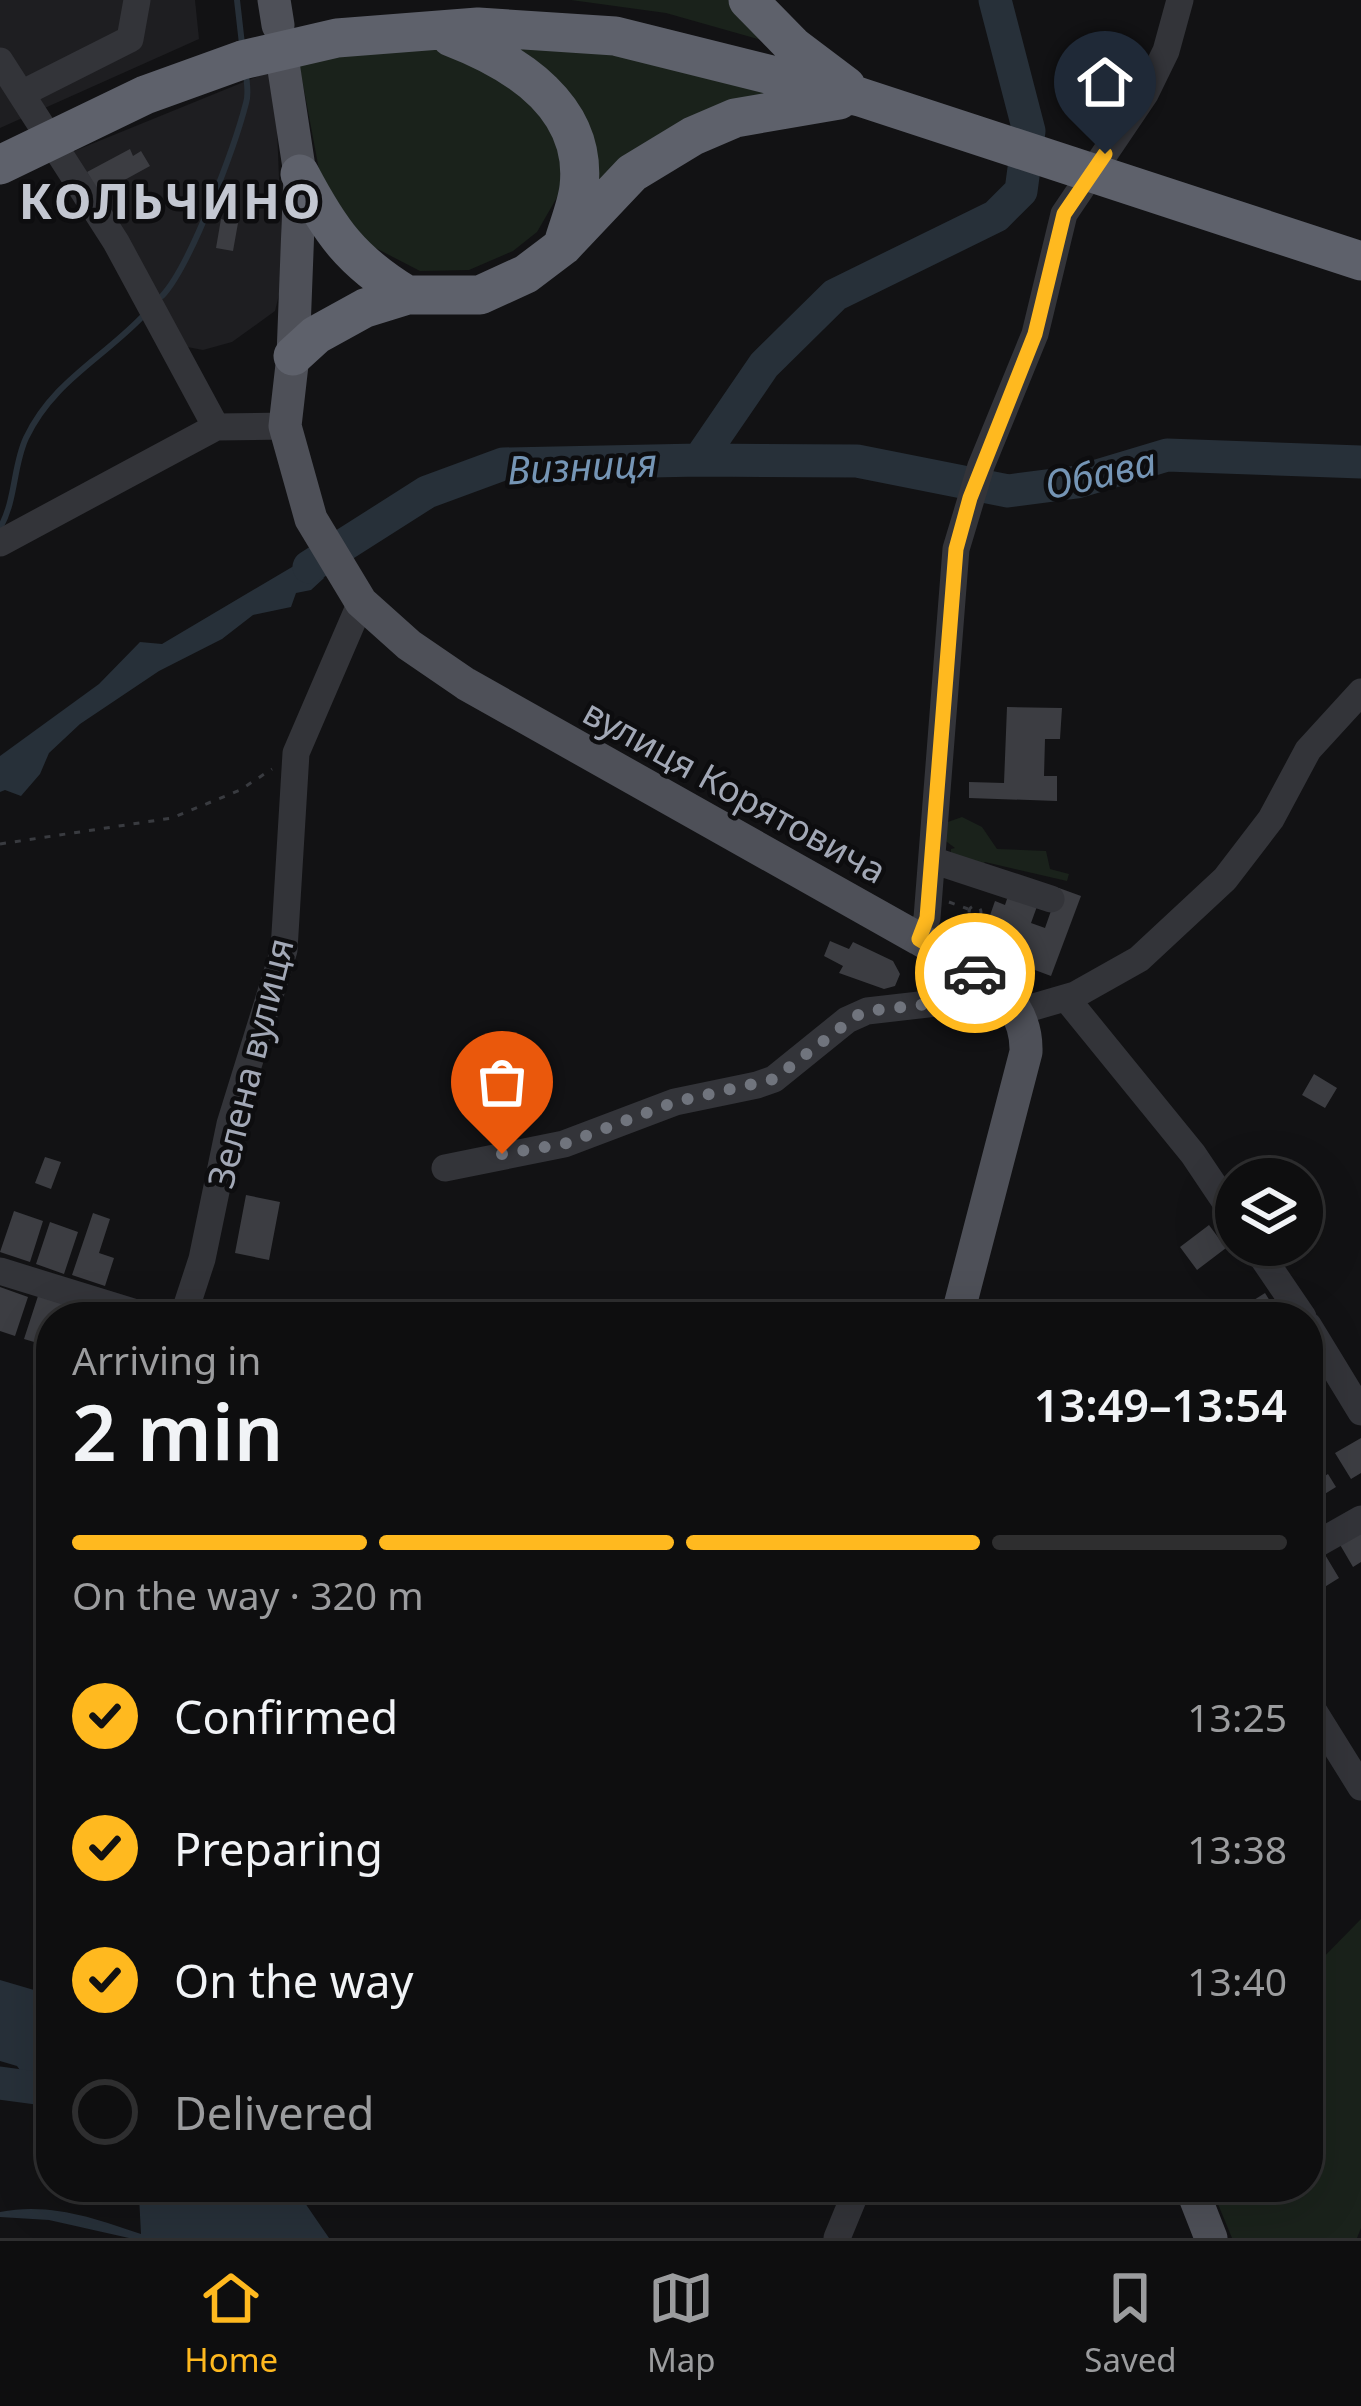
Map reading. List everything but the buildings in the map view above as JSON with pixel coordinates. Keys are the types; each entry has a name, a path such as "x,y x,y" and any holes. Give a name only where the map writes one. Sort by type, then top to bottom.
{"highway":[{"path":"478,27 530,0"},
{"path":"748,0 793,46 860,97"},
{"path":"1,165 145,95 242,60 337,38 478,27 615,36 860,97 1361,261"},
{"path":"429,28 497,54 557,106 573,134 579,162 579,190 563,247"},
{"path":"293,356 316,335 365,308 407,295 480,295 526,274 563,247 632,173 693,136 735,118 860,97"},
{"path":"300,174 328,228 375,275 407,295"}],"main road":[{"path":"284,63 300,174 293,356 285,426"},
{"name":"вулиця Корятовича","path":"285,426 311,519 340,571 361,602 409,645 466,684 919,939 990,983 1020,1012"},
{"path":"961,1302 1026,1052 1027,1033 1020,1012"},
{"path":"1197,2202 1211,2238"}],"street":[{"path":"22,94 130,39 137,0"},
{"path":"919,939 942,863 956,549 970,498 1035,334 1064,214 1145,94 1166,51 1180,0"},
{"path":"0,61 116,242 216,427"},
{"path":"0,543 216,427 285,426"},
{"name":"Зелена вулиця","path":"189,1302 230,1124 284,950 296,753 361,602"},
{"path":"1020,1012 1066,998 1139,958 1225,879 1271,819 1308,750 1361,692"},
{"path":"942,863 1051,899"},
{"path":"445,1168 564,1144 675,1102 757,1085 774,1079 847,1020 867,1011 972,999 990,983"},
{"path":"1066,998 1215,1187"},
{"path":"1268,1266 1293,1302"},
{"path":"0,1271 100,1302"},
{"path":"1323,1350 1361,1412"},
{"path":"1323,1541 1361,1519"},
{"path":"1323,1726 1361,1787"},
{"path":"837,2238 852,2202"}],"path":[{"path":"0,844 172,818 240,790 296,753"},
{"path":"942,863 947,902 969,910 977,906 981,914"},
{"path":"962,937 972,918 969,910"},
{"path":"972,918 990,917"}],"shaded area":[{"path":"0,0 195,0 199,39 0,128"},
{"path":"571,0 733,0 775,44 666,13"},
{"path":"512,34 785,91 591,192 509,44"},
{"path":"426,37 490,60 564,138 563,187 537,232 513,251 469,270 420,271 364,242 320,175 299,63"},
{"path":"266,73 275,78 283,278 275,311 232,342 203,350 182,346 67,154"},
{"path":"309,557 324,578 311,590 296,593 291,607 253,615 222,639 159,671 80,724 49,753 40,774 21,796 0,792 0,756 99,684 140,642 162,644"},
{"path":"962,817 982,827 997,849 1046,851 1050,869 1069,874 1067,881 985,862 980,867 950,863 955,848 943,839 945,823"},
{"path":"1361,1919 1361,2228 1357,2238 1232,2238 1217,2202 1323,2202 1323,1958"},
{"path":"0,1980 36,1991 36,2092 17,2066 0,2061"},
{"path":"139,2202 304,2202 329,2238 129,2238 49,2220 0,2217 0,2212 54,2210 141,2234"}],"waterway":[{"path":"237,0 242,44"},
{"name":"Визниця","path":"309,567 427,492 503,464 699,460 764,365 835,295 996,216 1021,191 1029,131 995,0"},
{"path":"162,296 198,234 222,175 247,100 246,75"},
{"path":"0,528 22,449 37,419 63,387 141,318"},
{"name":"Обава","path":"699,460 857,461 1008,491 1077,482 1167,455 1361,462"},
{"path":"0,2083 36,2088"}],"way so far":[{"path":"502,1154 564,1144 675,1102 774,1079 847,1020 867,1011 972,999 990,983 975,973"}],"district":[{"name":"КОЛЬЧИНО","path":"171,200"}],"route":[{"path":"975,973 919,939 927,918 956,549 981,466 1035,334 1064,214 1105,154"}]}
